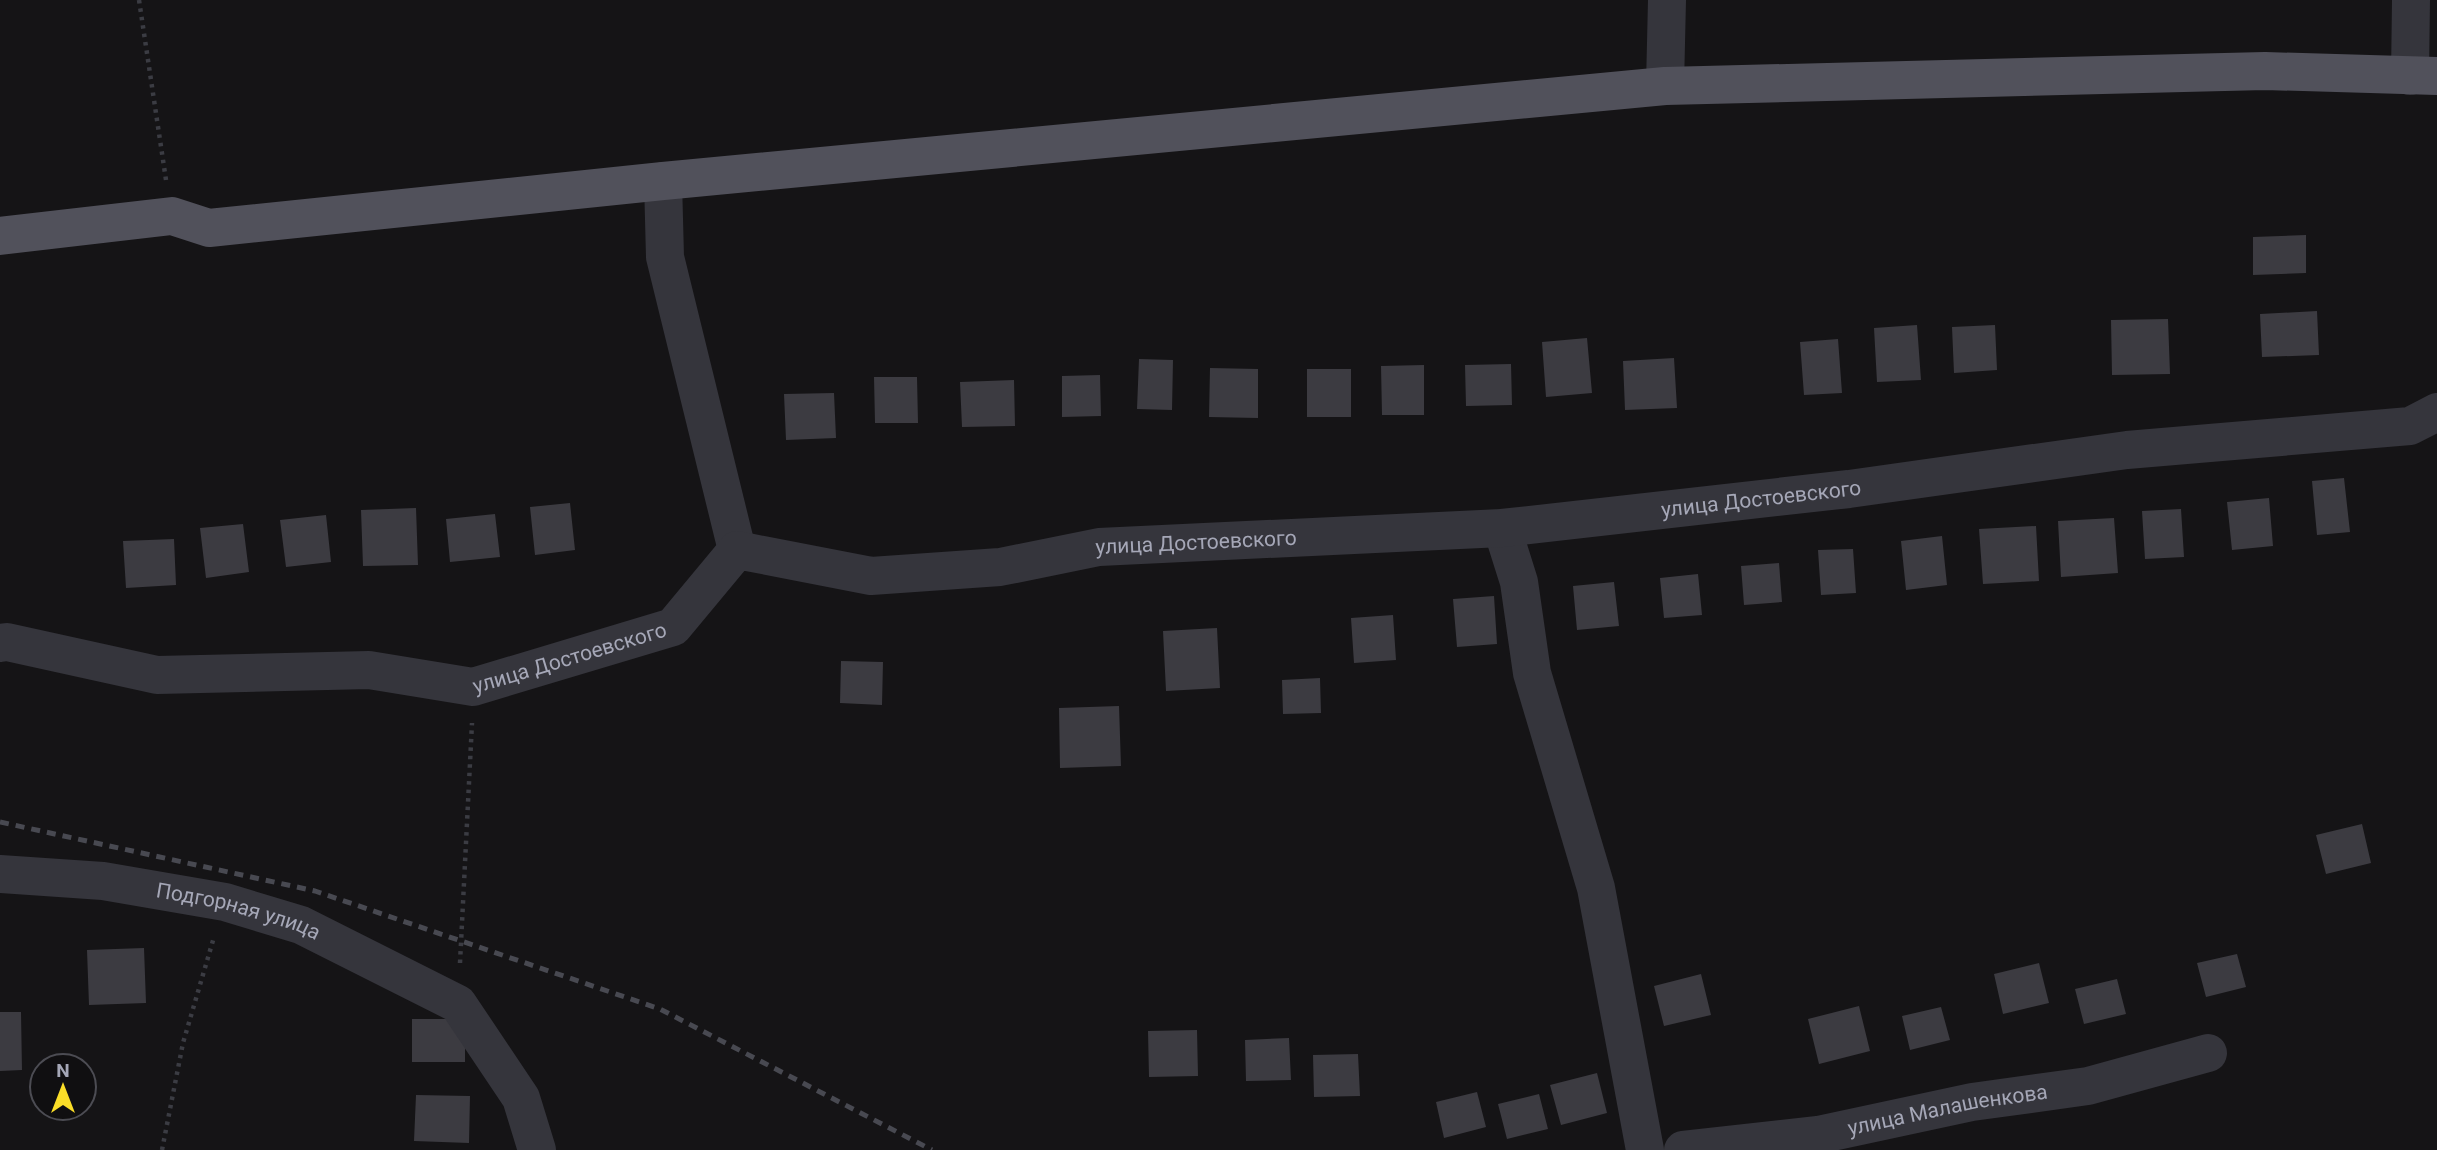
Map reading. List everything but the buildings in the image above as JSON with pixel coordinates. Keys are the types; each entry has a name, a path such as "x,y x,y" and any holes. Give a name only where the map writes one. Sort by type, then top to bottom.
{"main road":[{"path":"0,236 172,216 209,228 663,181 1665,86 2265,71 2423,76"}],"street":[{"path":"1665,86 1667,0"},
{"path":"2411,0 2423,76"},
{"path":"663,181 665,257 737,550"},
{"name":"улица Достоевского","path":"0,643 7,642 157,675 369,670 473,688 673,627 737,550 871,576 1000,567 1099,547 1503,528 1849,489 2127,450 2410,426 2437,412"},
{"path":"1503,528 1519,582 1532,673 1596,888 1645,1150"},
{"name":"Подгорная улица","path":"0,874 103,881 225,902 301,925 458,1004"},
{"path":"458,1004 521,1098 537,1150"},
{"name":"улица Малашенкова","path":"1683,1150 1818,1135 1972,1102 2088,1086 2208,1053"}],"path":[{"path":"139,0 172,216"},
{"path":"458,1004 473,688"},
{"path":"162,1150 183,1043 225,902"}],"railway":[{"path":"0,822 315,891 660,1009 932,1150"}]}
